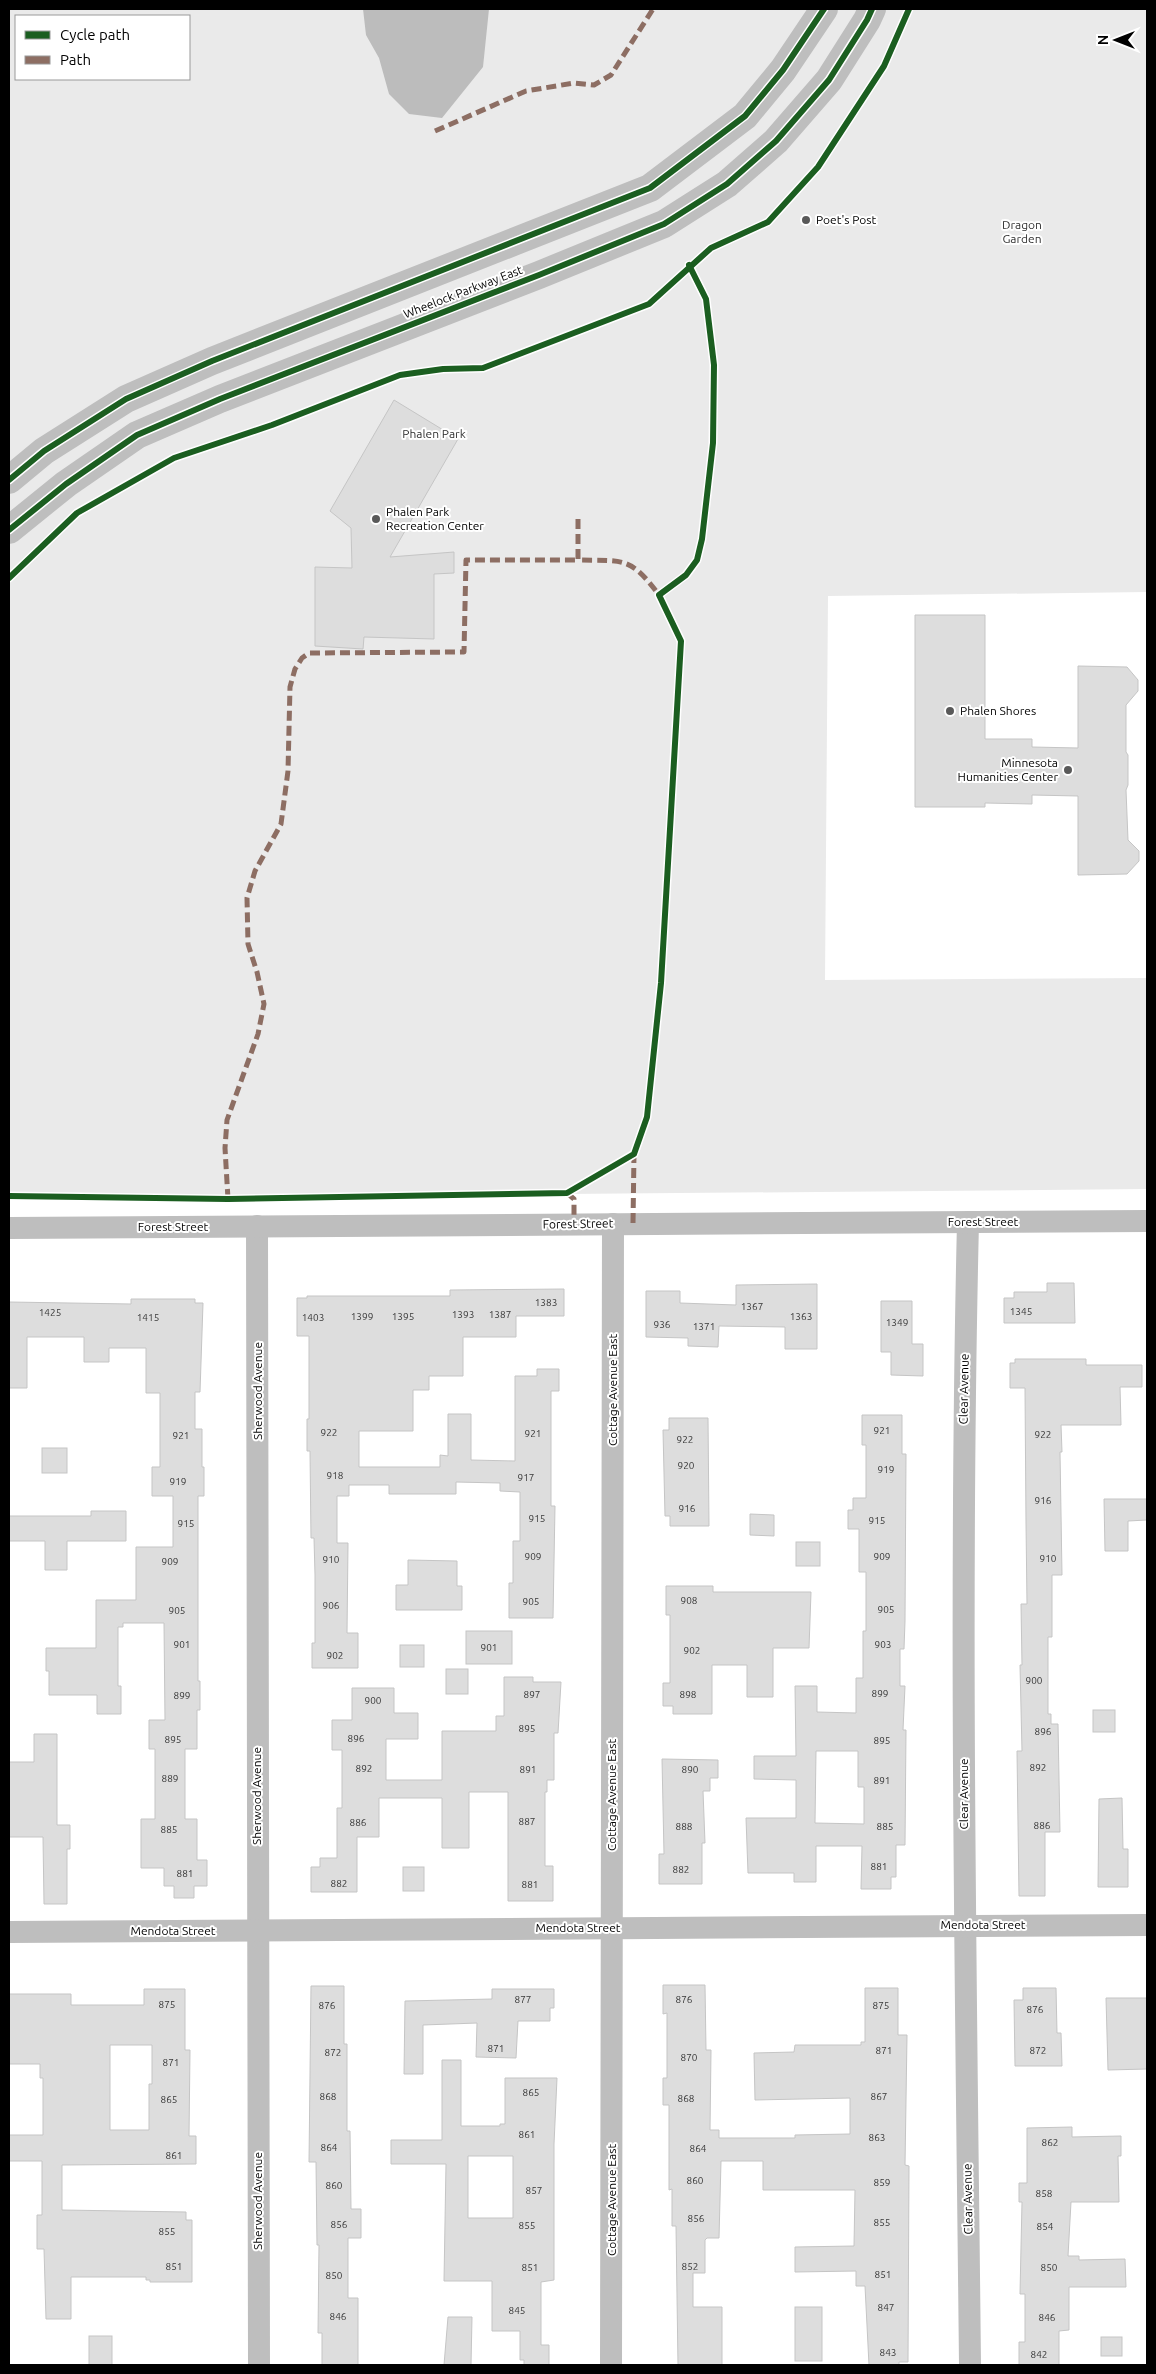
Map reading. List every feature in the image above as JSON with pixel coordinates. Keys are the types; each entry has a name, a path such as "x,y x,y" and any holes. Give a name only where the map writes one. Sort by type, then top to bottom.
{"street":[{"path":"9,480 44,452 126,399 212,362 650,188 744,116 783,70 824,9"},
{"name":"Wheelock Parkway East","path":"9,530 66,484 137,435 220,399 539,275 664,224 727,184 776,141 829,80 872,9"},
{"name":"Forest Street","path":"9,1228 1147,1221"},
{"name":"Clear Avenue","path":"968,1222 964,1390 965,1925 970,2365"},
{"name":"Cottage Avenue East","path":"611,2365 613,1224"},
{"name":"Sherwood Avenue","path":"257,1226 259,2365"},
{"name":"Mendota Street","path":"9,1932 1147,1925"}],"green space":[{"name":"Phalen Park","path":"9,9 1147,9 1147,592 828,596 825,980 1147,978 1147,1189 9,1199"}],"shaded area":[{"path":"363,9 489,9 483,67 442,118 409,114 389,94 379,58 366,35"}],"building":[{"name":"Phalen Park Recreation Center","path":"394,400 458,439 390,557 454,552 454,573 434,574 434,639 364,637 363,649 315,646 315,567 352,568 351,528 330,511"},
{"path":"915,615 985,615 985,739 1032,739 1032,747 1078,748 1078,666 1127,667 1138,680 1138,691 1126,705 1128,785 1126,790 1128,840 1139,851 1139,861 1127,874 1078,875 1078,796 1032,795 1032,804 985,803 985,807 915,807"},
{"path":"1047,1283 1074,1283 1075,1323 1004,1323 1004,1298 1014,1298 1014,1292 1047,1292"},
{"path":"817,1284 817,1349 785,1349 785,1327 719,1326 718,1347 688,1346 688,1338 646,1337 646,1291 680,1291 680,1303 736,1305 736,1285"},
{"path":"564,1289 564,1316 516,1316 516,1337 463,1337 463,1376 429,1376 429,1390 413,1390 413,1431 359,1431 359,1467 440,1467 440,1455 448,1456 448,1414 471,1414 471,1460 515,1461 515,1376 537,1376 537,1369 559,1369 559,1391 551,1391 551,1506 555,1506 553,1618 509,1618 509,1583 513,1583 513,1541 520,1541 520,1492 500,1491 500,1483 456,1482 456,1494 389,1494 389,1485 349,1485 349,1496 337,1496 337,1543 348,1543 347,1633 358,1633 358,1668 312,1668 312,1643 315,1643 315,1575 314,1538 311,1538 310,1451 307,1451 309,1336 297,1336 297,1298 307,1298 307,1296 450,1296 450,1290"},
{"path":"131,1299 195,1299 195,1303 203,1303 200,1392 195,1392 195,1429 202,1429 202,1467 204,1467 204,1496 198,1496 198,1681 200,1681 200,1710 197,1710 197,1749 185,1749 185,1819 197,1819 197,1860 207,1860 207,1886 194,1886 194,1898 174,1898 174,1886 164,1886 164,1868 141,1868 141,1819 155,1819 155,1749 149,1749 149,1720 165,1720 164,1623 123,1623 123,1627 118,1627 118,1686 121,1686 121,1714 97,1714 97,1695 49,1695 49,1671 46,1671 46,1648 96,1648 96,1600 136,1600 136,1547 173,1547 173,1496 152,1496 152,1467 160,1467 160,1393 146,1393 146,1348 109,1348 109,1362 84,1362 84,1337 27,1337 27,1388 9,1388 9,1302 131,1304"},
{"path":"881,1301 912,1301 912,1344 923,1344 923,1376 891,1375 891,1352 881,1352"},
{"path":"1015,1359 1086,1359 1086,1365 1142,1365 1142,1387 1120,1387 1121,1425 1061,1425 1062,1575 1052,1575 1052,1637 1048,1637 1048,1714 1051,1714 1051,1724 1058,1724 1060,1832 1045,1832 1045,1896 1019,1896 1017,1751 1022,1751 1021,1604 1027,1604 1025,1388 1010,1388 1010,1363 1015,1363"},
{"path":"862,1415 902,1415 902,1454 906,1454 905,1621 904,1649 900,1649 900,1686 905,1686 903,1730 906,1730 905,1845 896,1845 896,1877 891,1877 891,1889 861,1889 862,1846 816,1846 816,1882 794,1882 794,1873 748,1873 746,1818 796,1818 796,1780 754,1779 754,1756 796,1756 795,1686 817,1686 817,1712 856,1713 856,1678 863,1678 863,1631 866,1631 866,1572 859,1572 859,1529 848,1529 848,1510 853,1510 853,1498 866,1498 866,1445 862,1445","holes":["816,1751 858,1751 858,1787 864,1787 864,1824 815,1823"]},
{"path":"669,1418 708,1418 709,1526 670,1526 670,1516 665,1516 663,1430 669,1430"},
{"path":"42,1448 67,1448 67,1473 42,1473"},
{"path":"1104,1499 1147,1499 1147,1520 1128,1521 1128,1551 1105,1551"},
{"path":"91,1511 126,1511 126,1541 67,1541 67,1570 45,1570 45,1541 9,1541 9,1516 91,1516"},
{"path":"750,1514 774,1515 774,1536 750,1535"},
{"path":"796,1542 820,1542 820,1566 796,1566"},
{"path":"408,1560 457,1561 457,1586 462,1586 462,1610 396,1610 396,1585 408,1585"},
{"path":"666,1586 713,1586 713,1592 811,1592 809,1648 773,1648 773,1697 747,1697 747,1665 712,1665 712,1714 673,1714 673,1706 663,1706 663,1683 670,1683 670,1615 666,1615"},
{"path":"466,1631 512,1631 512,1664 466,1664"},
{"path":"400,1645 424,1645 424,1667 400,1667"},
{"path":"446,1669 468,1669 468,1694 446,1694"},
{"path":"504,1677 533,1677 533,1682 561,1682 558,1733 554,1733 554,1780 547,1780 547,1792 545,1792 545,1866 553,1866 553,1901 508,1901 508,1792 469,1792 469,1848 442,1848 442,1798 379,1798 379,1837 357,1837 357,1892 311,1892 311,1867 320,1867 320,1858 337,1858 337,1808 342,1808 342,1750 332,1750 332,1720 352,1720 352,1688 394,1688 394,1713 418,1713 418,1739 386,1739 386,1780 442,1780 442,1731 496,1731 496,1716 504,1716"},
{"path":"1093,1710 1115,1710 1115,1732 1093,1732"},
{"path":"34,1734 57,1734 57,1825 70,1825 70,1849 67,1849 67,1904 44,1904 43,1837 9,1837 9,1762 34,1762"},
{"path":"662,1759 718,1760 718,1778 710,1778 710,1791 703,1791 705,1843 702,1843 702,1884 659,1884 659,1854 664,1854"},
{"path":"1122,1798 1123,1849 1128,1849 1128,1887 1098,1887 1099,1799"},
{"path":"403,1867 424,1867 424,1891 403,1891"},
{"path":"663,1985 705,1985 706,2050 711,2050 710,2130 719,2130 719,2138 795,2138 795,2135 850,2134 850,2098 755,2100 754,2053 794,2052 795,2045 861,2045 861,2042 865,2042 865,1988 898,1988 898,2035 907,2035 905,2165 909,2166 908,2362 899,2362 899,2365 869,2365 865,2286 856,2286 856,2271 795,2272 795,2247 854,2246 855,2190 763,2190 763,2161 721,2161 719,2238 707,2238 705,2240 705,2273 693,2273 693,2307 722,2307 722,2365 678,2365 676,2226 672,2226 672,2189 669,2190 669,2105 663,2105 663,2078 667,2078 667,2013 663,2014"},
{"path":"311,1986 344,1986 344,2044 347,2044 347,2131 350,2131 351,2209 361,2209 361,2238 348,2238 348,2298 358,2298 358,2365 322,2365 322,2333 318,2333 319,2245 317,2245 316,2162 309,2162"},
{"path":"1023,1988 1056,1988 1057,2033 1061,2033 1062,2066 1015,2066 1014,2000 1023,2000"},
{"path":"144,1989 185,1989 185,2050 190,2050 189,2136 196,2136 196,2164 62,2165 62,2210 186,2212 186,2220 192,2220 192,2282 150,2282 150,2280 146,2280 146,2277 71,2277 71,2319 46,2319 44,2249 37,2249 37,2215 42,2215 42,2161 9,2161 9,2135 43,2135 43,2078 40,2078 40,2064 9,2064 9,1994 71,1994 71,2005 144,2005","holes":["110,2045 152,2045 152,2084 149,2084 149,2130 110,2130"]},
{"path":"492,1989 554,1989 554,2008 550,2008 550,2021 518,2021 516,2058 476,2057 477,2023 423,2025 423,2074 404,2074 405,2001 492,1999"},
{"path":"1106,1998 1147,1998 1147,2069 1108,2070"},
{"path":"442,2060 461,2060 461,2126 500,2126 500,2124 505,2124 505,2078 557,2078 554,2144 554,2280 541,2282 541,2345 549,2345 549,2365 524,2365 524,2360 520,2360 520,2331 492,2331 492,2281 444,2281 446,2164 391,2164 391,2140 442,2140","holes":["468,2156 513,2156 513,2218 468,2218"]},
{"path":"1072,2127 1072,2137 1121,2136 1121,2156 1118,2156 1119,2202 1071,2202 1068,2256 1079,2256 1079,2260 1125,2259 1126,2287 1069,2287 1069,2330 1059,2331 1059,2365 1019,2365 1019,2342 1025,2342 1025,2294 1020,2294 1022,2202 1019,2202 1019,2183 1027,2183 1027,2128"},
{"path":"795,2307 822,2307 822,2361 795,2361"},
{"path":"448,2317 472,2317 471,2365 444,2365"},
{"path":"89,2336 112,2336 112,2365 89,2365"},
{"path":"1101,2337 1122,2337 1122,2356 1101,2356"}],"marked path":[{"path":"435,131 526,91 574,83 594,85 611,75 653,9"},
{"path":"578,519 578,560 606,560 625,563 641,573 659,595"},
{"path":"228,1199 225,1148 227,1120 258,1034 264,1004 248,944 247,898 255,871 281,824 288,771 290,687 295,669 302,658 309,653 464,652 466,560 578,560"},
{"path":"633,1223 634,1154"},
{"path":"567,1193 574,1199 574,1225"}],"cycle path":[{"path":"9,480 44,451 126,399 212,361 650,188 745,116 783,70 824,9"},
{"path":"9,530 66,484 137,435 220,399 539,275 664,224 727,184 776,141 829,80 872,9"},
{"path":"9,578 77,513 174,458 272,425 400,375 443,369 483,368 649,304 711,248 768,222 818,167 884,66 909,9"},
{"path":"9,1196 228,1199 567,1193 634,1154 647,1117 661,983 681,641 659,595 686,575 697,560 702,539 713,443 714,365 706,299 689,265"}],"place":[{"name":"Poet's Post","path":"806,220"},
{"name":"Phalen Park Recreation Center","path":"376,519"},
{"name":"Phalen Shores","path":"950,711"},
{"name":"Minnesota Humanities Center","path":"1068,770"}],"park label":[{"name":"Dragon Garden","path":"1022,232"}]}
